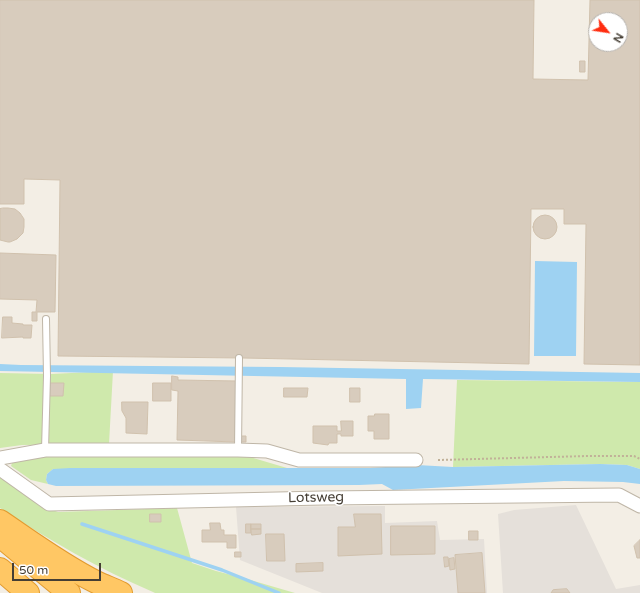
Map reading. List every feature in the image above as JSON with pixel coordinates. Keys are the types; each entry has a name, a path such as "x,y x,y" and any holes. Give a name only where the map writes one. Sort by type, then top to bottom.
{"highway":[{"path":"0,521 67,565 95,581 121,593"},
{"path":"0,536 69,593"},
{"path":"0,569 28,593"}],"street":[{"path":"0,458 45,450 238,450 267,451 299,460 416,460"},
{"name":"Lotsweg","path":"0,469 49,504 315,498 619,495 640,506"}],"lane":[{"path":"45,450 46,318"},
{"path":"238,450 239,359"}],"path":[{"path":"438,460 588,456 634,456 640,460"}],"shaded area":[{"path":"576,505 616,589 640,585 640,593 503,593 498,514 514,510"},
{"path":"385,506 385,523 437,521 440,540 484,539 487,593 322,593 240,560 236,507"}],"green space":[{"path":"113,371 109,444 22,445 0,448 0,373 51,374"},
{"path":"457,380 640,382 640,469 627,465 600,464 453,467"},
{"path":"137,455 250,457 287,468 53,469 47,474 46,480 48,484 31,480 11,466 13,460 31,456"},
{"path":"0,477 42,506 58,512 177,508 192,563 295,593 155,593 113,574 0,508"}],"water":[{"path":"535,261 577,262 576,356 534,356"},
{"path":"0,364 640,373 640,382 423,379 421,408 406,409 406,379 0,371"},
{"path":"600,464 627,465 640,469 640,484 623,482 564,481 393,490 382,484 56,486 48,484 46,480 47,474 53,469 70,468 370,468 417,465 453,467"}],"building":[{"path":"0,0 534,0 533,79 588,80 589,52 628,52 628,12 590,12 590,0 640,0 640,365 584,364 586,224 564,224 564,209 531,209 529,364 58,356 60,180 24,179 24,204 0,204"},
{"path":"580,61 585,61 585,72 580,72"},
{"path":"0,209 15,209 24,219 23,233 17,239 10,242 0,240"},
{"path":"545,215 553,219 557,227 553,235 545,239 537,235 533,227 537,219"},
{"path":"0,253 56,255 55,312 37,312 37,321 32,321 32,312 36,312 37,300 0,299"},
{"path":"3,317 12,317 12,323 32,325 31,338 2,338"},
{"path":"172,376 178,377 178,380 238,381 236,442 177,440 178,391 172,390"},
{"path":"50,383 64,383 63,396 50,396"},
{"path":"153,383 171,383 171,401 153,401"},
{"path":"284,388 308,388 307,397 284,397"},
{"path":"350,388 360,388 360,402 350,402"},
{"path":"122,402 148,402 147,434 126,433 126,418 122,411"},
{"path":"375,414 389,414 389,439 374,439 374,431 368,431 368,416 374,416"},
{"path":"341,421 353,421 353,436 341,436 341,434 337,434 337,443 329,443 328,445 313,443 313,426 337,426 337,431 341,431"},
{"path":"242,436 246,436 246,442 241,442"},
{"path":"150,514 161,514 161,522 150,522"},
{"path":"354,514 381,514 382,554 338,556 338,527 355,527"},
{"path":"210,523 220,523 221,530 224,530 224,535 236,535 236,548 227,548 227,542 202,542 202,530 210,530"},
{"path":"246,524 251,524 251,533 246,533"},
{"path":"251,524 261,524 261,529 251,529"},
{"path":"391,526 435,526 435,554 391,555"},
{"path":"251,529 261,529 261,534 252,535"},
{"path":"469,531 478,531 478,540 469,540"},
{"path":"266,534 284,534 285,561 267,561"},
{"path":"640,540 640,558 637,558 634,546"},
{"path":"235,552 241,552 241,557 235,557"},
{"path":"482,553 485,593 458,593 455,555"},
{"path":"444,557 448,557 449,566 445,567"},
{"path":"454,558 455,569 450,570 449,559"},
{"path":"323,563 323,571 296,572 296,564"},
{"path":"567,589 570,593 551,593 553,590"}],"waterway":[{"path":"82,524 222,570 279,593"}]}
